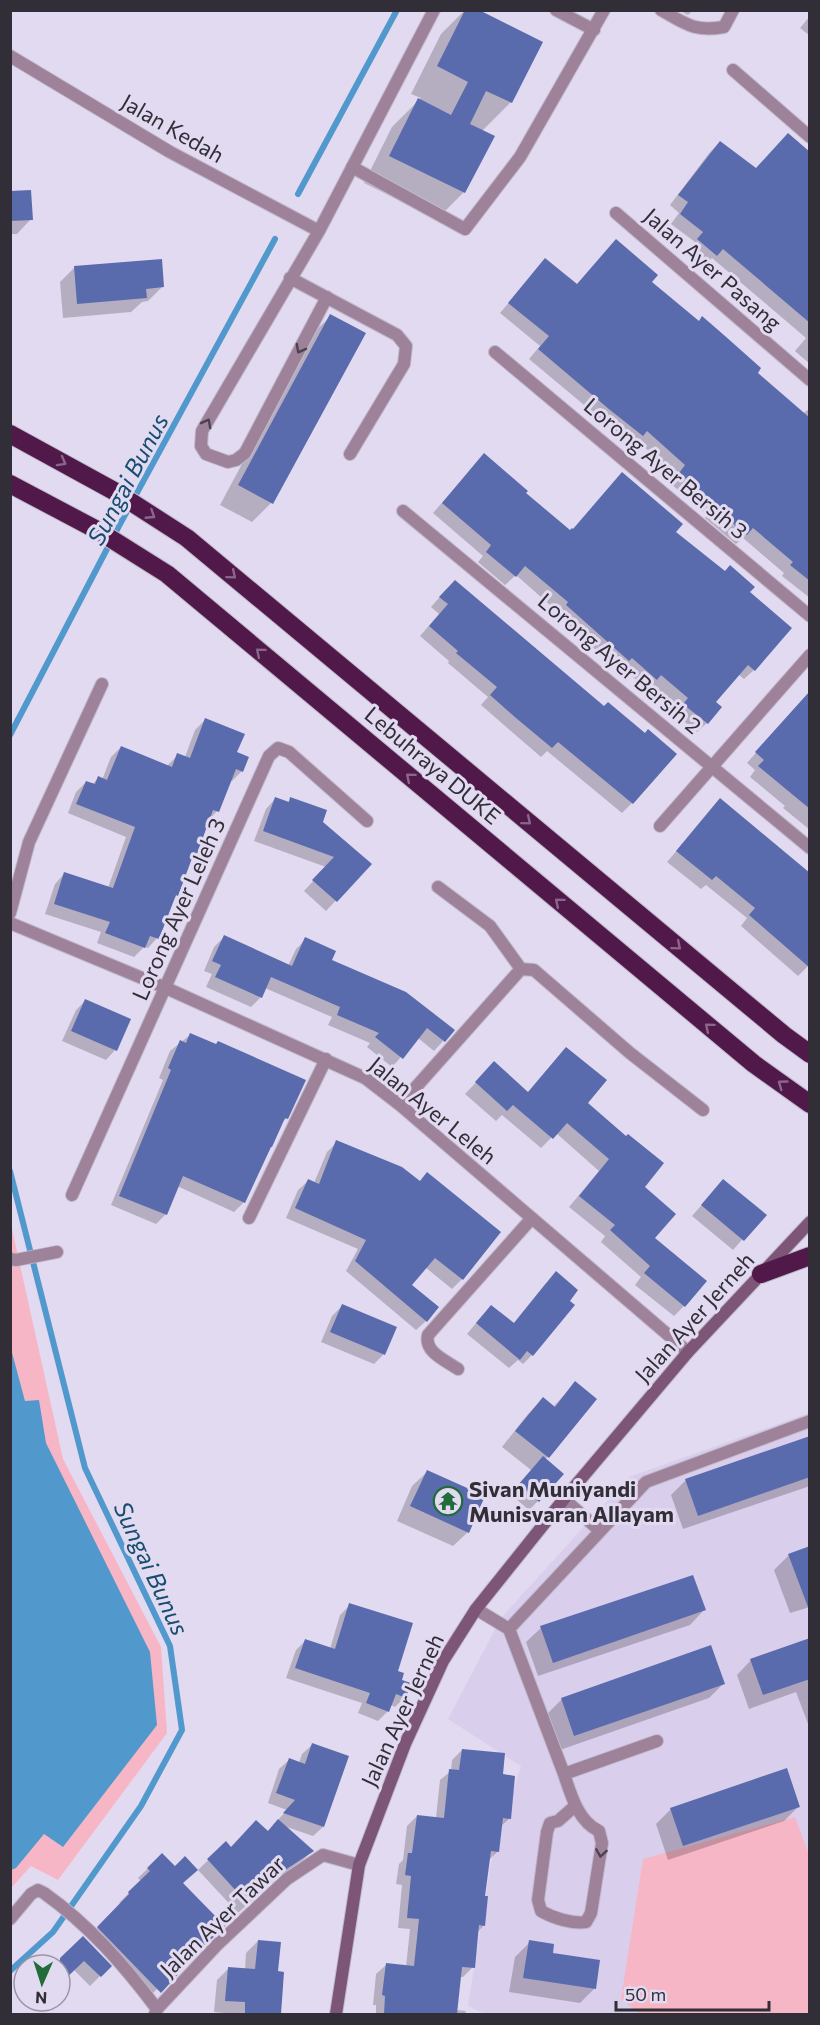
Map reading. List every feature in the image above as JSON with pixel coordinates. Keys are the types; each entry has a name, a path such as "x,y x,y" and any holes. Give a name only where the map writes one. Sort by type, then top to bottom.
{"highway":[{"name":"Lebuhraya DUKE","path":"10,434 114,491 187,538 784,1035 810,1054"},
{"name":"Lebuhraya DUKE","path":"10,484 97,530 167,574 754,1065 810,1104"},
{"path":"10,491 40,501"},
{"path":"761,1274 810,1256"}],"main road":[{"name":"Jalan Ayer Jerneh","path":"336,2014 359,1865 405,1744 443,1661 476,1609 564,1499 688,1352 810,1222"}],"street":[{"path":"327,297 245,453 236,460 228,462 206,454 201,446 202,431 319,231 434,10"},
{"path":"556,10 594,30"},
{"path":"352,167 465,229 520,156 604,10"},
{"path":"661,10 693,28 707,30 724,27 733,10"},
{"name":"Jalan Kedah","path":"10,56 170,152 319,231"},
{"path":"733,70 810,137"},
{"name":"Jalan Ayer Pasang","path":"616,213 810,380"},
{"path":"290,278 397,335 406,346 404,364 350,454"},
{"name":"Lorong Ayer Bersih 3","path":"495,352 810,616"},
{"name":"Lorong Ayer Bersih 2","path":"403,511 810,848"},
{"path":"660,826 810,655"},
{"path":"10,913 29,842 102,684"},
{"name":"Lorong Ayer Leleh 3","path":"72,1195 269,756 278,748 289,752 367,820"},
{"path":"438,887 490,926 520,969"},
{"name":"Jalan Ayer Leleh","path":"10,923 166,988 365,1078 400,1105 688,1352"},
{"path":"400,1105 520,969"},
{"path":"520,969 534,970 630,1053 703,1110"},
{"path":"249,1218 326,1059"},
{"path":"458,1369 428,1348 426,1342 428,1335 532,1218"},
{"path":"13,1259 57,1252"},
{"path":"509,1629 646,1482 810,1421"},
{"path":"564,1499 599,1530"},
{"path":"476,1609 509,1629 575,1806 590,1827 599,1831 602,1843 591,1913 586,1922 579,1923 550,1916 542,1911 538,1900 550,1823 558,1821 575,1806"},
{"path":"564,1774 657,1741"},
{"name":"Jalan Ayer Tawar","path":"156,2012 217,1945 286,1879 323,1855 359,1865"},
{"path":"10,1919 31,1894 38,1890 51,1898 92,1932 129,1972 156,2012"}],"shaded area":[{"path":"10,1220 63,1459 161,1647 167,1733 58,1880 31,1866 11,1888"},
{"path":"809,1413 809,2014 485,2014 468,2006 491,1863 521,1766 448,1719 501,1618 629,1477"},
{"path":"795,1817 809,1855 809,2014 640,2014 621,1999 643,1859"}],"water":[{"path":"11,1349 25,1401 39,1400 46,1443 150,1652 157,1725 63,1847 44,1834 16,1868 11,1870"}],"building":[{"path":"465,10 479,10 543,42 512,103 486,91 470,124 495,136 465,193 389,156 418,98 451,115 468,82 437,66"},
{"path":"788,133 810,152 810,323 723,249 717,256 697,239 703,232 680,214 688,202 678,195 720,141 756,168"},
{"path":"31,190 33,220 10,221 10,191"},
{"path":"616,239 658,275 652,282 699,321 702,316 761,368 758,373 810,418 810,581 790,565 793,562 753,528 747,535 713,507 716,504 679,473 685,465 647,431 643,436 538,349 549,336 508,303 545,258 577,284"},
{"path":"162,259 164,287 146,289 147,298 77,304 74,266"},
{"path":"330,314 366,333 273,504 238,485"},
{"path":"484,453 570,530 622,472 683,524 676,532 725,571 730,565 755,587 750,592 792,628 755,671 748,665 716,702 722,707 708,724 683,704 688,698 661,675 657,680 632,658 629,661 566,605 568,602 525,566 516,577 486,552 491,545 442,503"},
{"path":"455,580 604,706 608,702 645,733 648,729 677,754 633,804 558,742 552,748 516,718 490,695 497,687 456,653 458,651 429,626 448,604 439,597"},
{"path":"810,691 810,809 758,766 764,760 755,752"},
{"path":"205,718 245,734 237,752 249,757 243,772 236,769 219,812 213,810 197,854 194,853 159,939 150,936 145,948 105,933 110,922 54,904 64,872 113,888 135,827 76,804 86,781 95,784 98,776 107,780 121,746 172,767 177,753 190,758"},
{"path":"275,797 289,802 290,797 327,810 323,822 372,864 337,902 312,880 334,857 263,831"},
{"path":"720,798 810,873 810,968 749,915 755,908 716,876 712,880 676,851"},
{"path":"224,935 292,966 305,937 336,951 332,960 406,992 455,1030 445,1042 427,1028 403,1059 375,1037 379,1033 337,1015 340,1007 271,977 262,998 215,977 221,965 212,961"},
{"path":"85,999 131,1019 117,1051 71,1031"},
{"path":"190,1033 216,1044 218,1041 306,1080 288,1119 285,1118 245,1203 183,1176 167,1215 119,1196 171,1070 168,1068 180,1040 186,1043"},
{"path":"566,1047 607,1080 588,1103 626,1136 628,1134 664,1163 645,1187 676,1214 655,1238 707,1281 685,1307 644,1273 650,1266 610,1230 615,1225 579,1196 609,1159 567,1123 553,1139 513,1105 507,1111 475,1082 494,1061 528,1092"},
{"path":"336,1140 402,1167 420,1181 427,1172 501,1232 463,1280 435,1258 412,1285 439,1307 427,1322 355,1261 366,1240 295,1208 308,1179 319,1184"},
{"path":"723,1179 767,1215 744,1241 701,1205"},
{"path":"556,1271 578,1290 570,1301 575,1305 533,1356 527,1351 520,1360 476,1323 491,1305 514,1323"},
{"path":"342,1304 397,1327 385,1355 330,1332"},
{"path":"575,1381 597,1399 549,1458 515,1431 543,1397 555,1407"},
{"path":"810,1436 810,1477 698,1516 685,1479"},
{"path":"543,1456 564,1474 539,1502 519,1484"},
{"name":"Sivan Muniyandi Munisvaran Allayam","path":"427,1470 485,1496 469,1533 410,1506"},
{"path":"810,1546 810,1607 808,1607 788,1554"},
{"path":"693,1575 706,1610 553,1663 540,1626"},
{"path":"349,1603 413,1623 398,1671 404,1673 402,1680 411,1683 406,1698 396,1694 389,1712 366,1703 370,1693 295,1668 305,1639 335,1649"},
{"path":"810,1638 810,1679 763,1695 750,1659"},
{"path":"711,1645 725,1684 574,1736 561,1698"},
{"path":"312,1743 349,1756 324,1827 283,1813 295,1800 276,1793 289,1758 305,1764"},
{"path":"462,1749 505,1753 503,1774 515,1776 511,1819 503,1818 499,1852 491,1851 485,1896 488,1896 485,1926 479,1925 475,1968 462,1967 457,2014 384,2014 385,1996 382,1995 386,1963 414,1966 419,1919 407,1918 411,1876 405,1875 408,1853 412,1853 417,1815 444,1818 449,1769 459,1770"},
{"path":"787,1768 800,1807 683,1846 670,1808"},
{"path":"278,1819 314,1851 282,1872 248,1904 207,1859 226,1841 231,1847 256,1820 268,1831"},
{"path":"162,1853 175,1866 185,1856 198,1870 183,1883 225,1926 161,1993 97,1927 150,1871 147,1868"},
{"path":"83,1936 112,1966 101,1977 84,1961 72,1972 72,1953 65,1953"},
{"path":"258,1940 281,1942 278,1971 284,1972 281,2014 245,2014 245,2002 225,2001 228,1967 255,1969"},
{"path":"529,1940 554,1944 553,1953 600,1960 596,1989 523,1978"}],"waterway":[{"name":"Sungai Bunus","path":"298,194 397,10"},
{"name":"Sungai Bunus","path":"10,735 120,524 275,239"},
{"name":"Sungai Bunus","path":"10,1171 85,1468 170,1646 182,1730 141,1806 53,1932 10,1971"}],"place":[{"name":"Sivan Muniyandi Munisvaran Allayam","path":"448,1501"}]}
